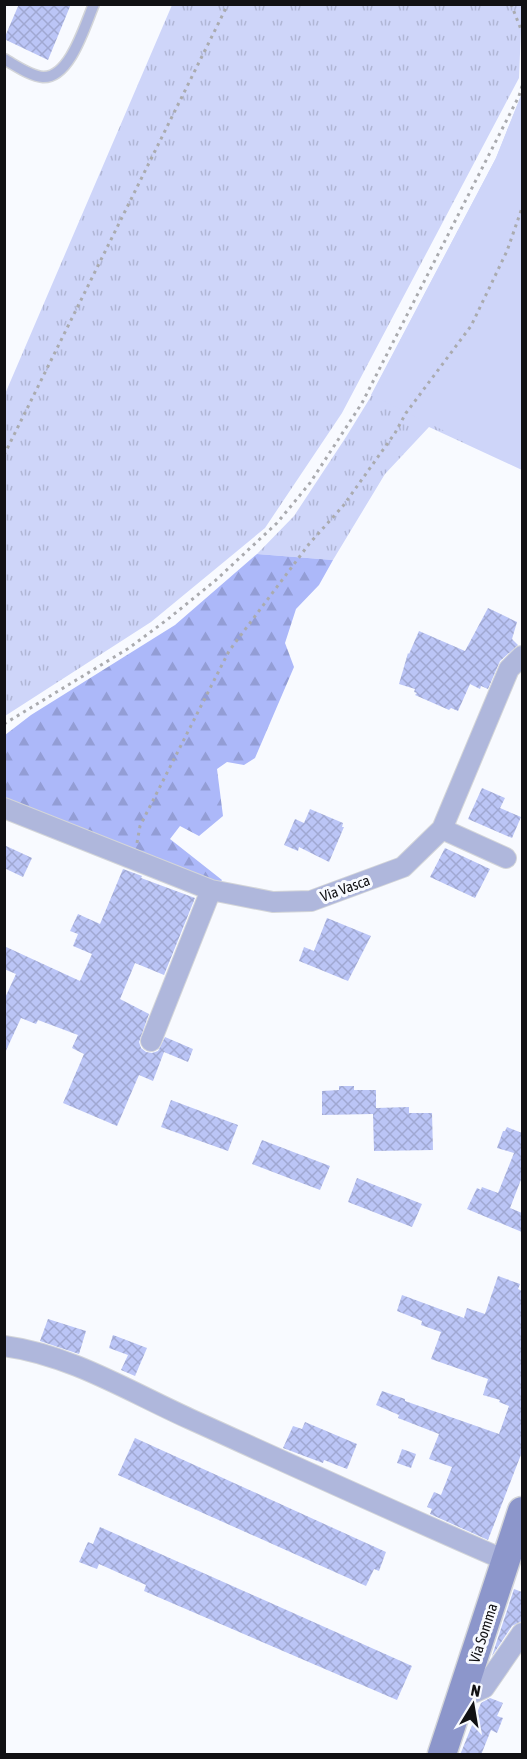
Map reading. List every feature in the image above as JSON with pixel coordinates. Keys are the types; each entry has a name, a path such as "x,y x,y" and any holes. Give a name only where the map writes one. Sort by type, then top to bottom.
{"street":[{"name":"Via Vasca","path":"4,808 211,890 273,902 311,901 403,867 442,829 509,669 522,656"},
{"path":"442,829 506,858"},
{"path":"151,1041 211,890"},
{"path":"4,1346 30,1350 84,1369 383,1507 507,1561"},
{"name":"Via Somma","path":"442,1755 522,1511"},
{"path":"462,1698 484,1688 522,1633"}],"lane":[{"path":"4,59 35,75 44,77 54,75 70,60 94,4"}],"path":[{"path":"4,455 228,4"},
{"path":"511,4 522,32"},
{"path":"4,724 129,648 168,619 216,580 277,523 310,483 362,403 519,96 522,86"},
{"path":"133,860 141,826 229,651 309,544 343,506 395,433 406,413 471,326 507,251 522,208"}],"green space":[{"path":"172,5 522,5 519,78 342,413 265,528 151,622 5,716 5,394"},
{"path":"522,93 522,470 429,427 385,474 333,560 257,554 294,516 370,398 496,158"},
{"path":"522,93 522,469 371,395 496,158"},
{"path":"257,554 333,560 319,585 296,609 285,643 294,667 255,758 244,765 227,762 217,769 223,816 199,836 180,826 170,839 222,880 216,889 5,800 5,735 31,715 175,625"}],"building":[{"path":"19,4 71,4 48,60 4,39"},
{"path":"488,608 517,622 512,639 518,645 500,661 488,689 481,686 480,689 470,684 458,711 451,708 449,710 415,695 417,693 414,692 415,689 399,684 408,653 419,631 465,651"},
{"path":"482,788 505,798 500,808 521,817 512,838 468,819"},
{"path":"310,809 343,823 342,827 344,827 329,862 299,847 298,851 284,845 295,819 304,823"},
{"path":"4,845 32,858 23,877 4,868"},
{"path":"445,848 490,869 475,898 430,877"},
{"path":"123,869 195,898 164,975 135,963 120,999 149,1014 139,1042 141,1048 146,1052 158,1051 165,1037 193,1049 188,1062 164,1052 153,1081 139,1075 117,1126 63,1103 84,1054 72,1048 78,1035 38,1020 36,1024 21,1018 4,1055 4,1000 16,974 4,969 4,946 80,981 92,954 73,946 78,934 70,931 78,914 100,924"},
{"path":"327,918 371,936 348,981 299,961 304,947 314,951"},
{"path":"339,1086 354,1086 354,1090 376,1090 376,1108 409,1107 409,1113 432,1113 433,1150 374,1151 373,1114 322,1115 322,1091 339,1090"},
{"path":"171,1100 238,1125 228,1151 161,1127"},
{"path":"507,1127 522,1133 522,1177 510,1208 522,1213 522,1232 467,1209 477,1188 481,1190 482,1187 498,1193 514,1153 497,1148 503,1131"},
{"path":"262,1140 330,1166 320,1190 252,1164"},
{"path":"357,1178 422,1204 412,1227 348,1202"},
{"path":"498,1276 520,1284 518,1289 522,1291 522,1452 488,1540 430,1514 432,1509 427,1507 434,1492 441,1495 452,1467 429,1459 439,1434 398,1418 399,1415 376,1405 382,1391 499,1434 509,1406 499,1402 500,1400 483,1395 488,1379 431,1359 441,1332 421,1325 422,1321 397,1311 402,1295 464,1318 467,1308 485,1314"},
{"path":"48,1319 86,1331 79,1354 40,1341"},
{"path":"113,1335 147,1348 135,1376 121,1370 128,1355 109,1348"},
{"path":"305,1422 357,1444 347,1469 283,1448 293,1426 302,1429"},
{"path":"135,1438 386,1552 379,1571 374,1569 366,1586 118,1475"},
{"path":"402,1449 416,1454 411,1468 397,1463"},
{"path":"100,1527 412,1666 397,1700 144,1591 146,1585 99,1564 97,1569 79,1562 88,1542 93,1544"},
{"path":"514,1589 522,1592 522,1621 512,1626 492,1656"},
{"path":"490,1698 503,1703 497,1716 503,1718 497,1733 491,1730 481,1755 460,1755 481,1703"}]}
